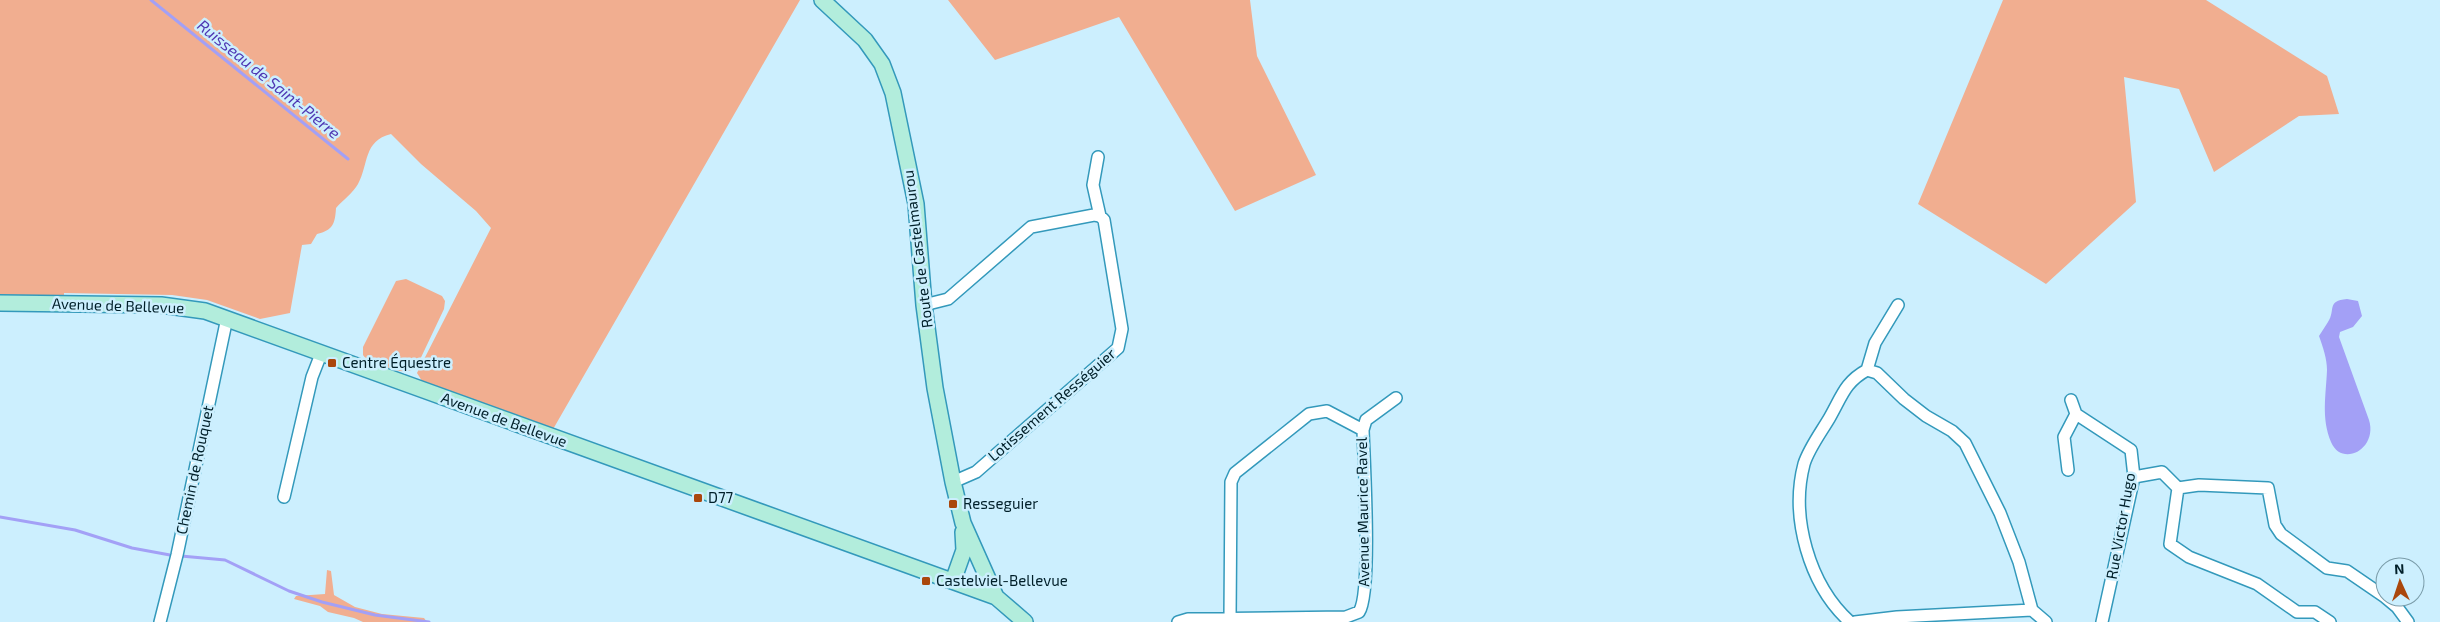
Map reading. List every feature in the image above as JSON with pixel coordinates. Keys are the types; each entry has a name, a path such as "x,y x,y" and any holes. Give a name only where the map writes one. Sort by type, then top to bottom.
{"street":[{"name":"Route de Castelmaurou","path":"829,2 874,52 882,64 893,93 916,204 924,305 935,388 953,482 963,523 996,597"},
{"name":"Lotissement Rességuier","path":"953,482 976,472 1118,348 1122,329 1106,226 1100,216 1093,185 1098,156"},
{"path":"924,305 948,299 1031,226 1094,215 1100,216"},
{"name":"Avenue de Bellevue","path":"0,303 161,305 205,311 996,597"},
{"path":"1850,622 1836,609 1825,592 1806,549 1801,526 1799,492 1805,462 1852,378 1867,370 1875,343 1898,305"},
{"name":"Chemin de Rouquet","path":"160,622 177,555 228,318"},
{"path":"284,497 312,377 321,354"},
{"path":"1867,370 1877,374 1904,399 1926,416 1952,431 1965,443 2000,513 2019,562 2032,610 2046,622"},
{"path":"1363,430 1366,420 1396,398"},
{"path":"2068,470 2064,437 2076,414 2071,400"},
{"name":"Avenue Maurice Ravel","path":"1178,622 1188,619 1230,619 1346,617 1359,612 1364,599 1366,551 1363,430 1327,411 1318,411 1301,419 1235,473 1231,482 1230,619"},
{"name":"Rue Victor Hugo","path":"2076,414 2131,450 2134,477 2102,622"},
{"path":"2134,477 2162,472 2178,488"},
{"path":"2178,488 2199,485 2268,488 2274,525 2281,534 2327,568 2347,571 2375,590"},
{"path":"2178,488 2170,544 2189,557 2257,584 2297,612 2315,612 2330,622"},
{"name":"Route de Castelmaurou","path":"953,581 964,550 963,523"},
{"path":"958,566 981,564"},
{"path":"996,597 1025,622"},
{"path":"2397,607 2408,622"},
{"path":"1855,622 1897,617 2032,610"}],"shaded area":[{"path":"0,0 800,0 552,431 422,381 417,373 491,228 476,211 421,164 391,134 382,137 371,148 358,184 336,208 332,226 317,234 311,244 302,245 290,313 260,319 207,300 172,295 64,293 64,299 0,295"},
{"path":"948,0 1250,0 1257,56 1316,175 1235,211 1119,17 995,60"},
{"path":"2003,0 2206,0 2327,76 2339,114 2299,116 2214,172 2179,89 2124,77 2136,202 2046,284 1918,204"},
{"path":"406,279 442,296 445,301 444,309 416,368 398,371 366,359 363,355 363,347 396,281"},
{"path":"2340,300 2358,301 2362,316 2353,327 2340,332 2339,337 2369,420 2370,430 2364,447 2358,452 2343,454 2336,450 2331,442 2326,424 2327,366 2319,336 2330,318 2334,304"},
{"path":"327,570 331,571 334,595 355,607 382,614 424,618 427,622 363,622 328,612 320,606 294,599 296,596 325,594"}],"waterway":[{"name":"Ruisseau de Saint-Pierre","path":"151,0 348,159"},
{"path":"0,517 75,530 132,548 170,555"},
{"path":"181,556 225,560 289,591 322,602 375,615 429,622"}],"place":[{"name":"Centre Équestre","path":"332,363"},
{"name":"D77","path":"698,498"},
{"name":"Resseguier","path":"953,504"},
{"name":"Castelviel-Bellevue","path":"926,581"}]}
